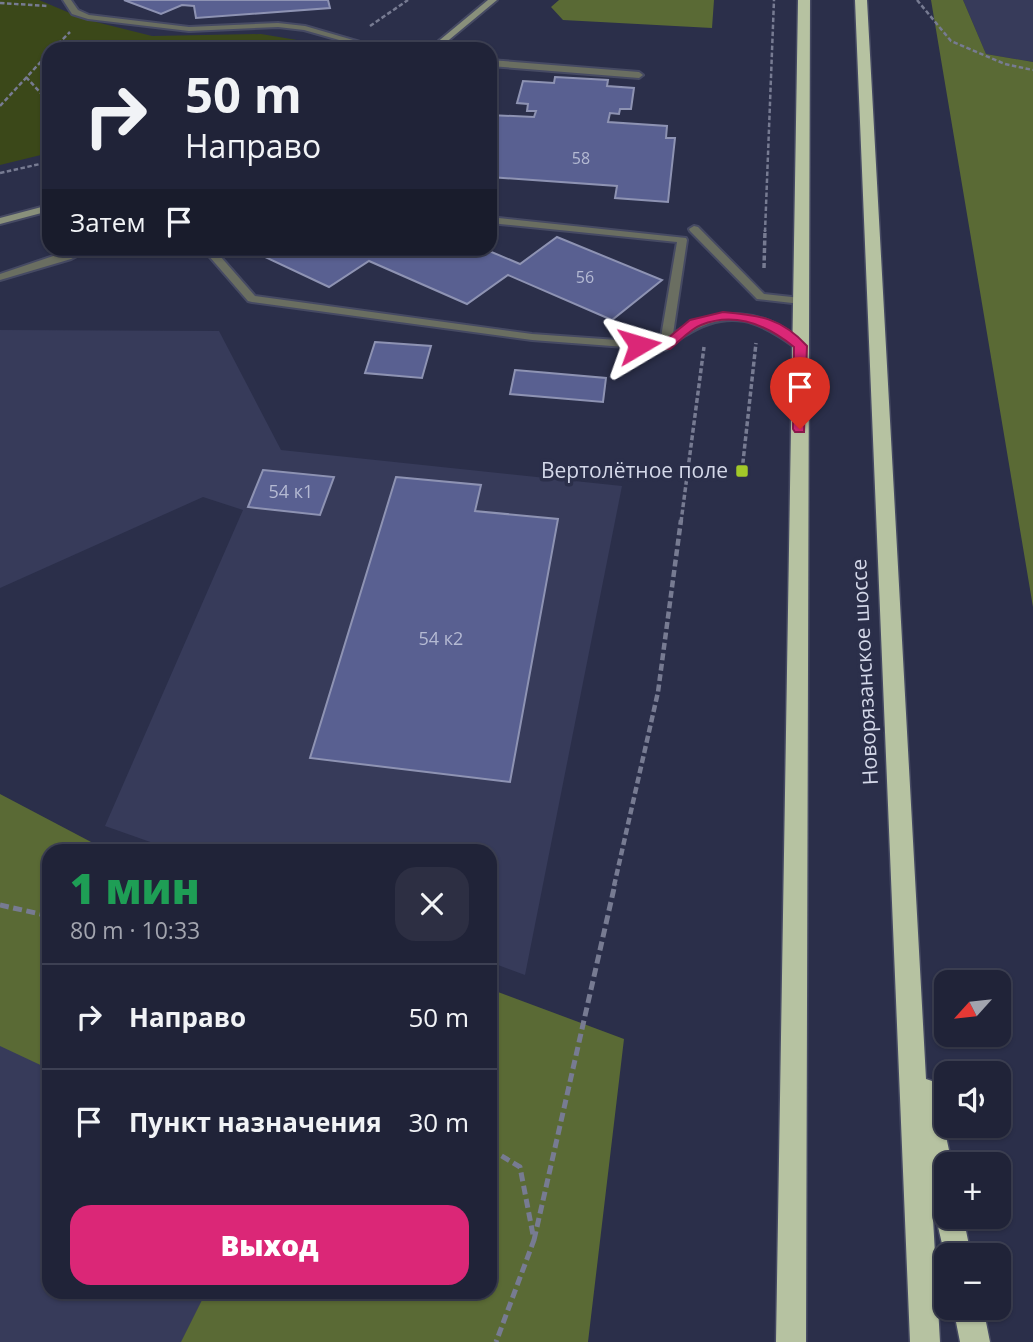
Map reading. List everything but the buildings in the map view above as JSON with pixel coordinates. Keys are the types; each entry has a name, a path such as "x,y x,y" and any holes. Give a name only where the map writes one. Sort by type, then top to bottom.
{"highway":[{"path":"791,1342 804,0"},
{"name":"Новорязанское шоссе","path":"861,0 925,1342"},
{"path":"910,1022 936,1152"},
{"path":"971,1320 975,1342"}],"main road":[{"path":"441,42 492,0"},
{"path":"0,221 42,210"}],"lane":[{"path":"67,0 75,12 88,17 189,29 278,25 305,28 355,42"},
{"path":"497,64 639,75"},
{"path":"497,221 682,240 666,344"},
{"path":"694,229 761,297 801,301"},
{"path":"0,277 69,256"},
{"path":"215,256 252,299 532,337 665,346 694,323 723,316 758,319 779,328 800,346"}],"path":[{"path":"761,297 774,0"},
{"path":"918,0 951,41 1005,64 1033,70"},
{"path":"0,3 54,6 75,12"},
{"path":"1,103 42,60"},
{"path":"26,77 42,94"},
{"path":"0,173 42,164"},
{"path":"742,471 758,319"},
{"path":"496,1342 534,1240 658,692 707,320"},
{"path":"0,905 42,914"},
{"path":"497,1153 520,1167 534,1240"}],"shaded area":[{"path":"963,0 1033,0 1033,62 986,54"},
{"path":"0,330 219,331 281,450 622,486 525,975 497,965 497,844 156,844 105,826 243,510 203,497 0,588"},
{"path":"0,999 42,1020 42,1299 473,1299 457,1342 0,1342"}],"green space":[{"path":"0,0 39,0 84,19 152,36 261,34 309,42 42,42 42,155 0,165"},
{"path":"559,0 714,0 712,28 563,20 551,7"},
{"path":"931,0 963,0 986,54 1033,62 1033,607"},
{"path":"0,794 96,844 42,844 42,1066 0,1046"},
{"path":"497,992 624,1039 588,1342 181,1342 202,1299 497,1299"}],"place":[{"name":"Вертолётное поле","path":"742,471"}],"route":[{"path":"639,345 665,346 694,323 723,316 758,319 779,328 800,346 800,429"}]}
